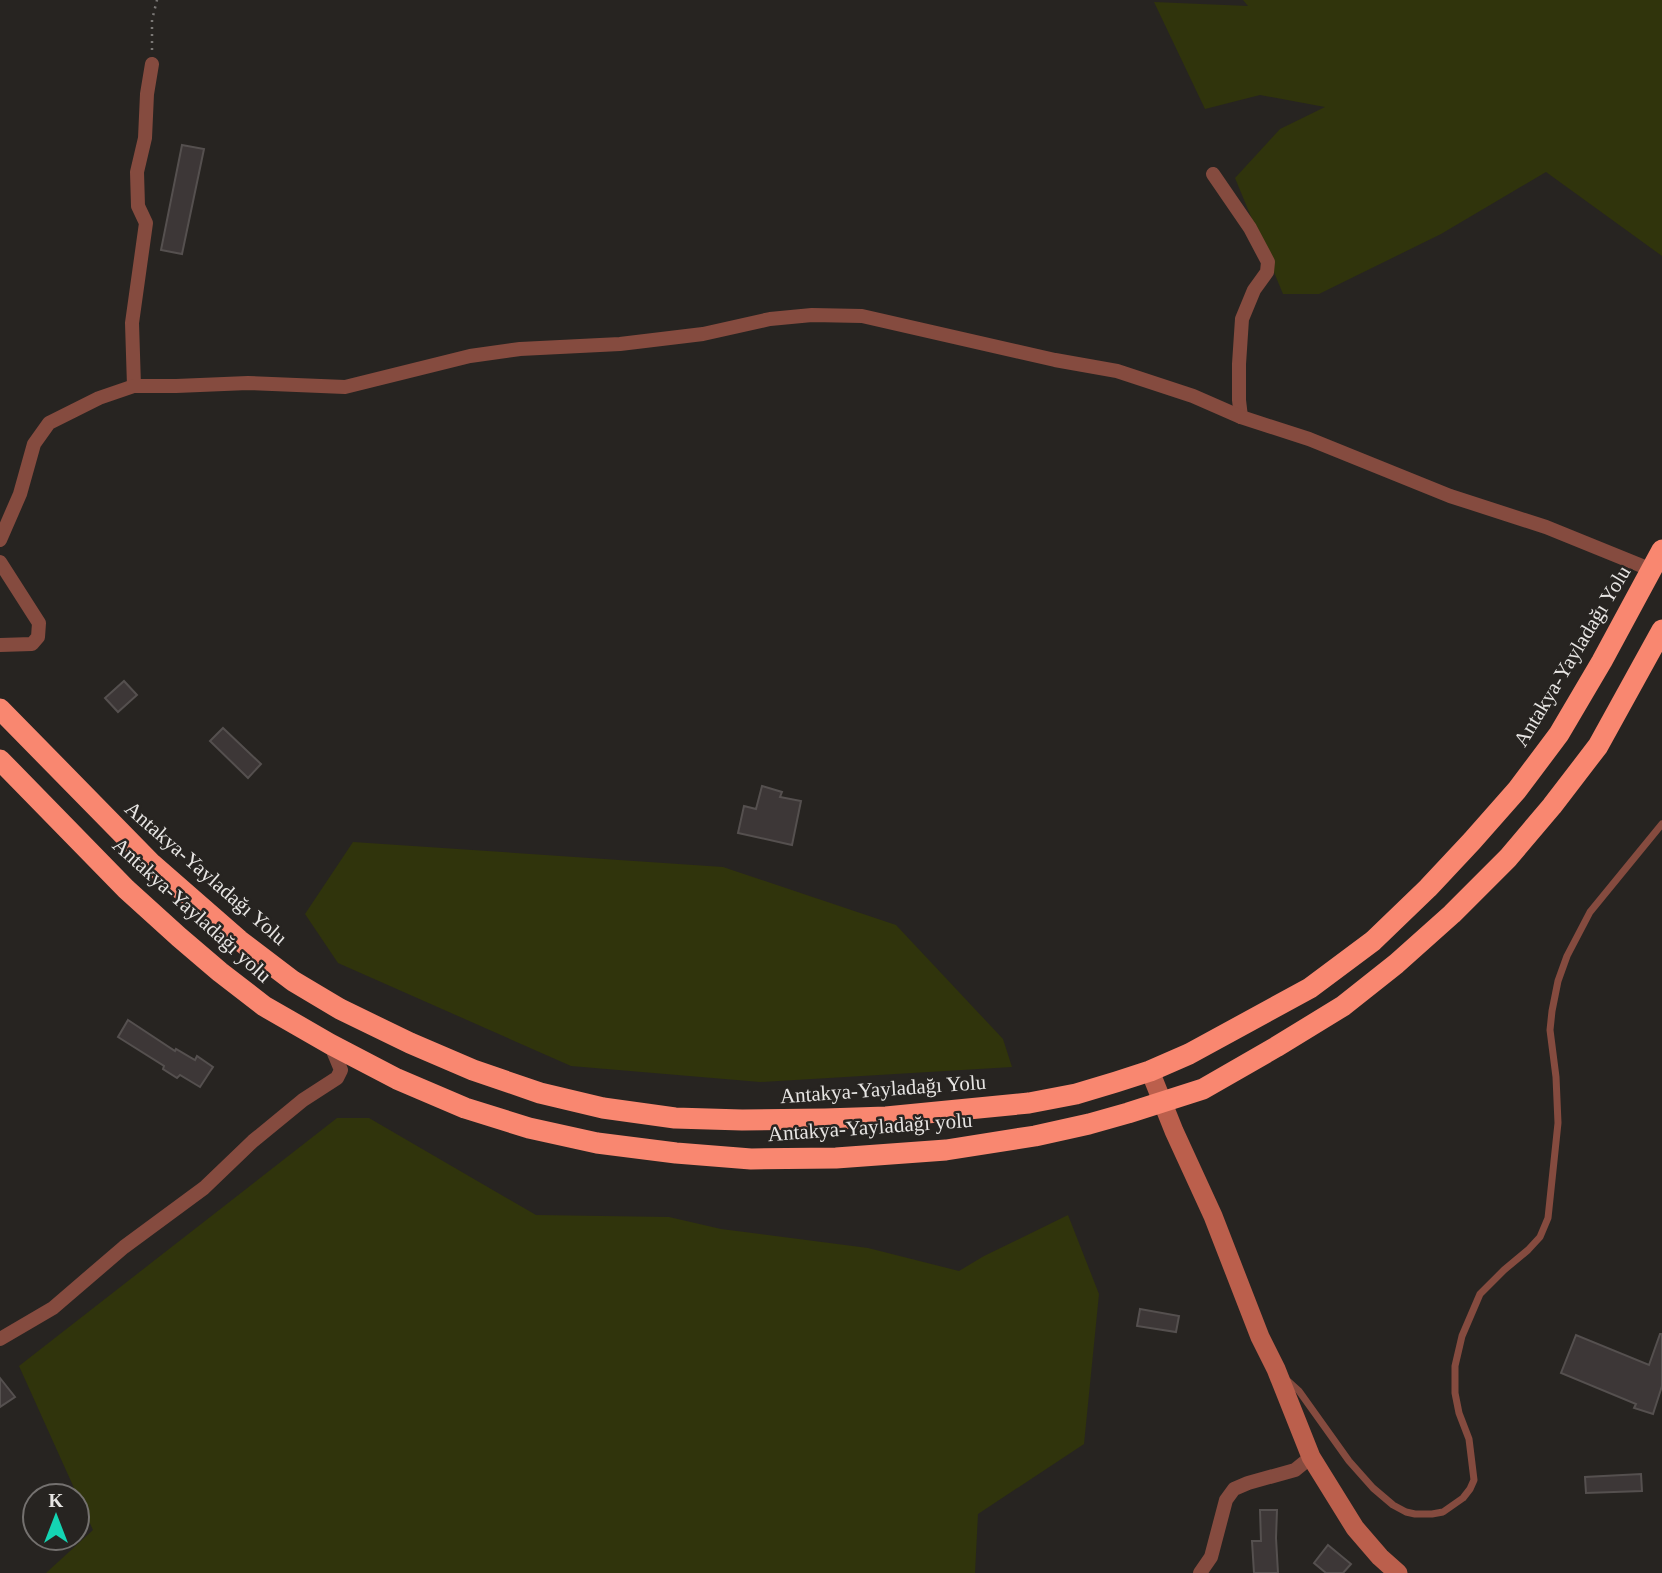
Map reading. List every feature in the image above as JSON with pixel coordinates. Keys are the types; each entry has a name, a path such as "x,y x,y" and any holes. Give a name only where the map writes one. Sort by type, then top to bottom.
{"highway":[{"name":"Antakya-Yayladağı Yolu","path":"0,709 152,864 239,940 292,981 340,1009 473,1070 540,1093 603,1108 675,1118 742,1121 825,1119 1029,1103 1076,1094 1150,1071 1189,1054 1310,988 1373,941 1428,888 1517,790 1559,734 1662,550"},
{"name":"Antakya-Yayladağı yolu","path":"0,760 126,889 189,946 264,1006 397,1079 465,1108 529,1128 597,1143 676,1153 751,1159 946,1150 1035,1136 1089,1124 1203,1089 1343,1006 1452,914 1508,858 1598,746 1662,630"}],"street":[{"path":"134,386 132,323 146,223 138,206 137,172 145,138 152,64"},
{"path":"1213,174 1250,228 1268,262 1267,272 1254,290 1242,319 1239,400 1241,416"},
{"path":"0,540 20,494 34,444 49,423 99,398 134,386 248,383 345,387 470,356 520,349 620,345 703,334 770,318 812,315 862,316 1055,360 1117,371 1309,439 1450,496 1546,527 1652,570"},
{"path":"0,562 39,623 38,637 32,644 0,645"},
{"path":"0,1339 53,1308 124,1247 204,1188 253,1141 303,1100 337,1078 340,1065 330,1044"},
{"path":"1150,1071 1213,1216 1311,1457 1356,1528 1380,1557 1398,1573"},
{"path":"1200,1573 1211,1557 1226,1500 1234,1489 1295,1470 1311,1457"}],"lane":[{"path":"1276,1369 1299,1391 1349,1461 1393,1506 1406,1512 1432,1514 1443,1512 1463,1499 1474,1480 1469,1439 1455,1393 1455,1366 1462,1336 1480,1294 1528,1250 1539,1237 1548,1218 1558,1123 1550,1030 1558,981 1567,956 1590,912 1662,824"}],"path":[{"path":"152,64 152,20 157,0"}],"green space":[{"path":"1243,0 1662,0 1662,256 1546,172 1441,234 1319,294 1283,294 1235,178 1280,129 1325,107 1260,95 1205,109 1154,2 1248,6"},
{"path":"353,842 723,867 896,925 1003,1039 1012,1067 760,1082 571,1066 338,963 305,914"},
{"path":"337,1118 369,1118 536,1215 669,1217 721,1229 868,1248 959,1271 1068,1215 1099,1294 1084,1444 978,1514 975,1573 46,1573 69,1552 91,1552 91,1482 71,1482 19,1366"}],"building":[{"path":"182,145 204,149 182,254 161,250"},
{"path":"124,681 137,695 118,712 105,698"},
{"path":"223,728 261,764 248,778 210,741"},
{"path":"762,786 782,792 780,797 801,801 792,845 738,833 744,806 756,809"},
{"path":"128,1020 175,1051 176,1049 195,1060 197,1056 213,1067 200,1087 180,1075 177,1078 163,1069 164,1066 118,1037"},
{"path":"1140,1309 1179,1316 1176,1332 1137,1326"},
{"path":"1660,1334 1662,1386 1653,1414 1634,1408 1636,1404 1561,1373 1576,1335 1649,1365"},
{"path":"0,1378 15,1397 0,1407"},
{"path":"1641,1474 1642,1491 1586,1493 1585,1477"},
{"path":"1260,1510 1277,1510 1278,1573 1254,1573 1252,1541 1261,1541"},
{"path":"1328,1545 1351,1564 1343,1573 1326,1573 1314,1563"}]}
